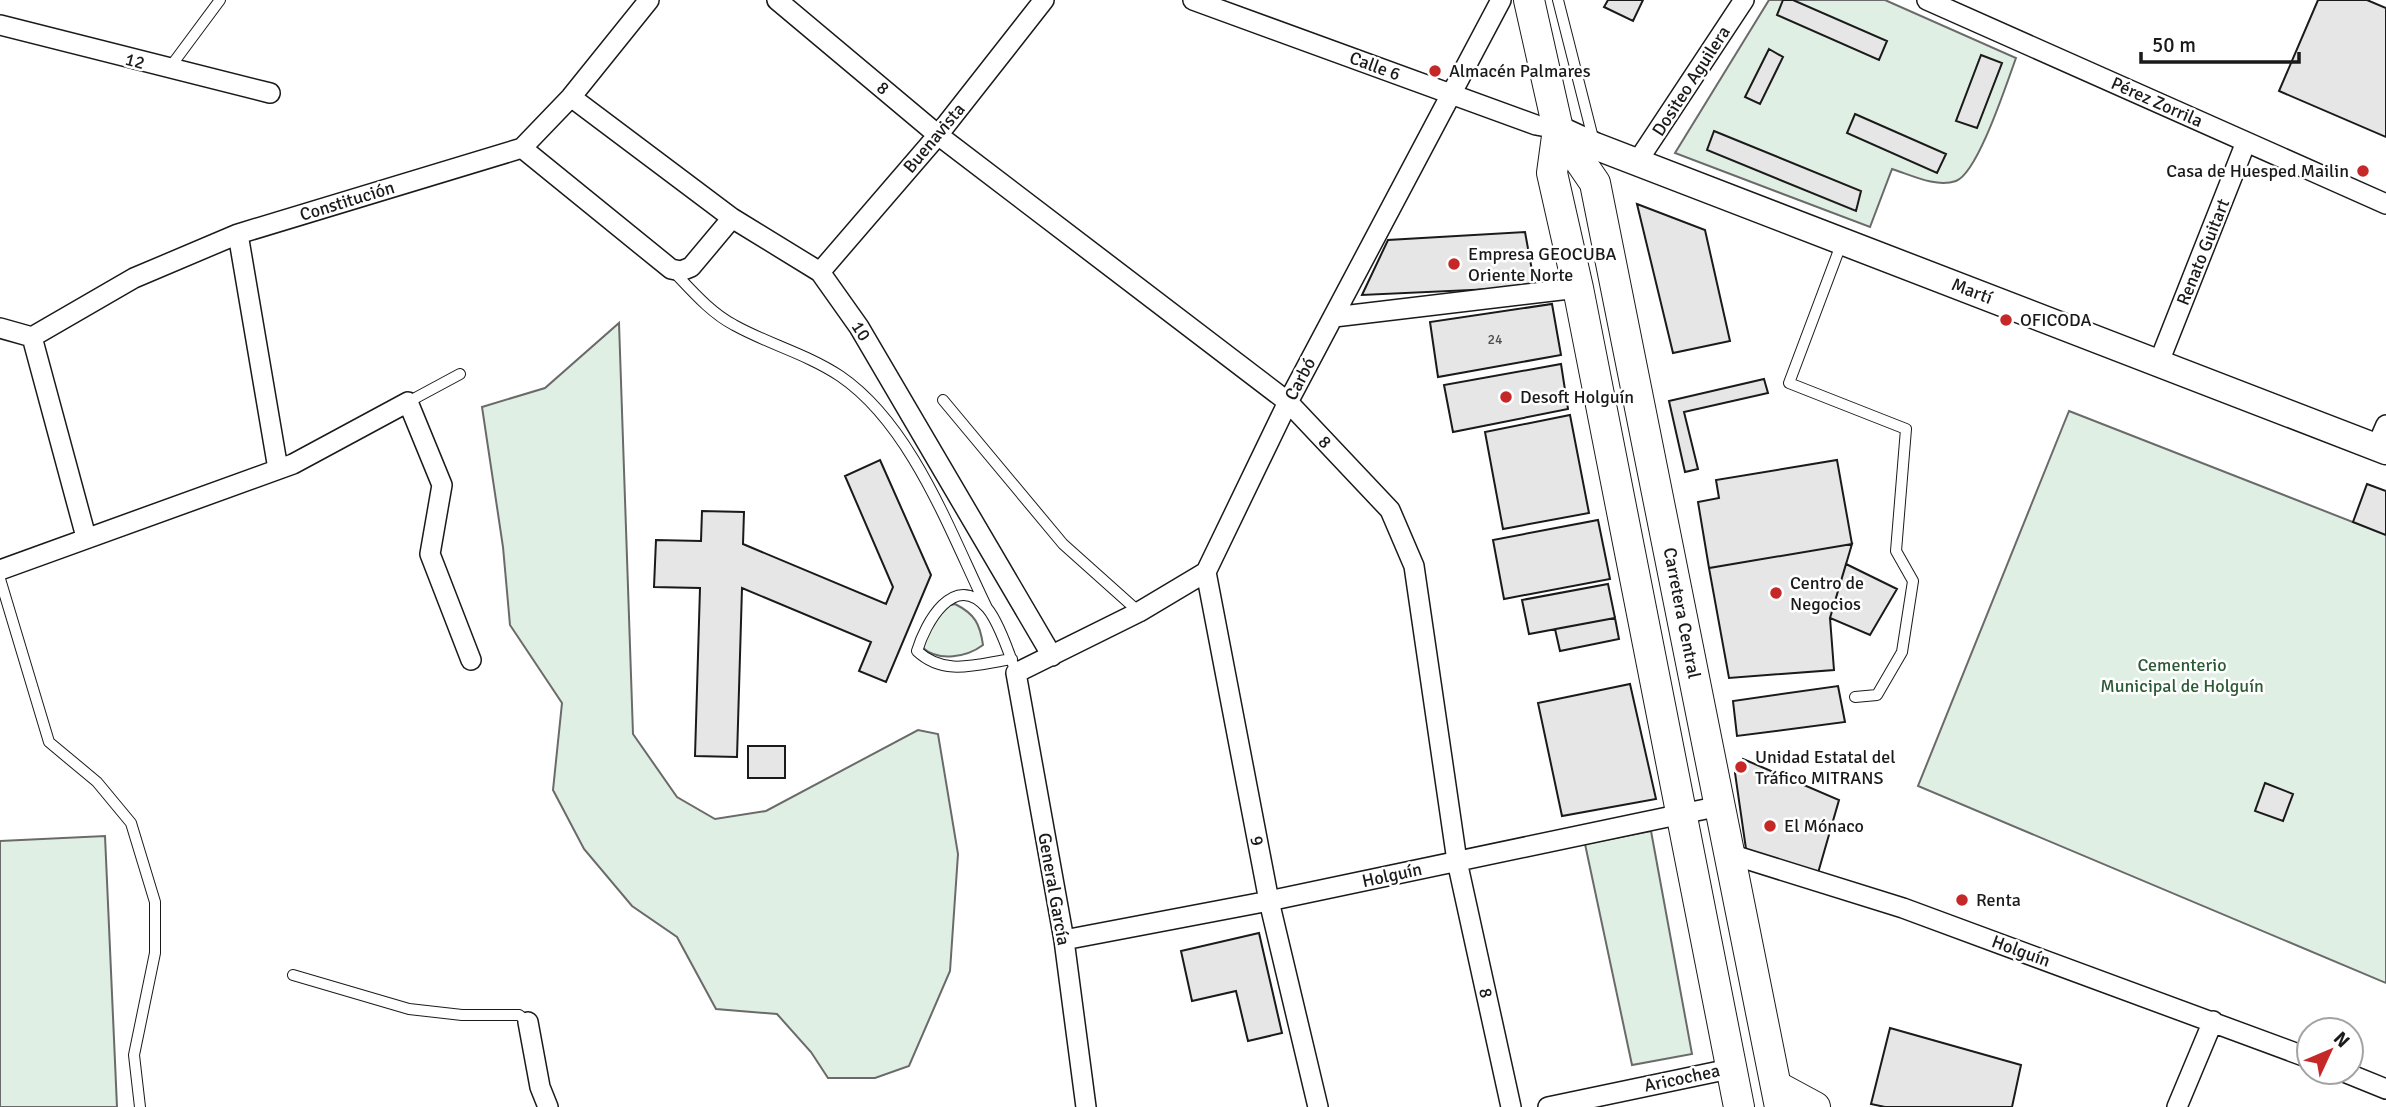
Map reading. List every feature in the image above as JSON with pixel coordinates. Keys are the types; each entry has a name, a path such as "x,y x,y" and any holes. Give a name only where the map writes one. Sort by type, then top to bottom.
{"main road":[{"name":"Carretera Central","path":"1529,0 1558,129 1552,173 1578,288 1734,1068 1739,1107"},
{"name":"Carretera Central","path":"1558,129 1595,183 1779,1097"},
{"name":"Martí","path":"1558,129 1595,146 1842,242 2159,362 2383,441"},
{"path":"1779,1097 1815,1107"}],"street":[{"name":"Constitución","path":"32,337 134,278 238,234 522,148 571,97 649,0"},
{"name":"8","path":"777,0 938,135 1288,402 1390,510 1414,566 1457,861 1511,1107"},
{"name":"Buenavista","path":"820,272 938,135 1044,0"},
{"name":"Calle 6","path":"1193,0 1536,125 1558,129"},
{"name":"Carbó","path":"1206,572 1288,402 1500,0"},
{"name":"Dositeo Aguilera","path":"1637,162 1744,0"},
{"name":"Pérez Zorrila","path":"1927,0 2386,204"},
{"name":"12","path":"0,26 168,70 270,93"},
{"name":"10","path":"571,97 732,218 820,272 888,374 1052,656"},
{"name":"Renato Guitart","path":"2159,362 2246,142"},
{"path":"522,148 671,269 681,271 691,267 732,218"},
{"path":"238,234 278,469"},
{"path":"1334,317 1578,288"},
{"path":"0,328 32,337 86,537"},
{"path":"0,570 278,469 408,402 442,485 430,554 471,660"},
{"path":"1014,666 1052,656 1139,612 1206,572"},
{"name":"9","path":"1206,572 1269,901 1318,1107"},
{"name":"General García","path":"1014,666 1064,940 1086,1107"},
{"name":"Holguín","path":"1064,940 1269,901 1720,806"},
{"name":"Holguín","path":"1730,854 1903,908 2295,1053"},
{"path":"2177,1107 2213,1021"},
{"path":"528,1022 540,1087 548,1107"},
{"name":"Aricochea","path":"1548,1107 1734,1068"},
{"path":"2365,1080 2386,1088"}],"lane":[{"path":"168,70 220,0"},
{"path":"1558,0 1595,146"},
{"path":"1842,242 1789,383 1906,429 1896,551 1913,581 1902,652 1877,695 1855,697"},
{"path":"671,269 699,299 731,324 840,376 876,406 919,468 987,608 1014,666 946,668 929,662 917,651 924,629 939,606 955,597 972,597 987,608"},
{"path":"408,402 460,373"},
{"path":"943,400 1063,544 1139,612"},
{"path":"0,579 49,743 97,782 131,823 155,902 155,953 134,1055 139,1107"},
{"path":"293,975 409,1009 462,1015 519,1014 528,1022"}],"green space":[{"path":"1769,0 1885,0 2016,58 1991,125 1965,174 1956,181 1940,183 1892,169 1870,227 1675,153"},
{"path":"619,323 633,734 677,797 715,819 766,811 918,730 938,734 958,854 950,971 909,1066 875,1078 828,1078 811,1052 777,1014 716,1009 677,937 632,906 584,849 553,790 562,703 510,625 503,547 482,407 545,388"},
{"name":"Cementerio Municipal de Holguín","path":"2069,411 2386,535 2386,983 1918,786"},
{"path":"955,604 975,620 983,645 953,656 937,655 923,648 926,631 943,607"},
{"path":"1651,831 1692,1054 1632,1065 1585,844"},
{"path":"105,836 117,1107 0,1107 0,841"}],"building":[{"path":"1608,0 1643,0 1633,21 1604,7"},
{"path":"1783,0 1793,0 1887,41 1879,60 1777,15"},
{"path":"2318,0 2367,0 2386,8 2386,137 2279,91"},
{"path":"1769,49 1783,57 1760,104 1745,97"},
{"path":"1981,55 2002,63 1977,128 1956,121"},
{"path":"1855,114 1946,154 1937,173 1847,133"},
{"path":"1714,131 1861,191 1856,211 1707,150"},
{"path":"1637,204 1705,230 1730,341 1673,353"},
{"name":"Empresa GEOCUBA Oriente Norte","path":"1525,232 1535,287 1362,295 1388,240"},
{"path":"1552,304 1561,355 1438,377 1430,322"},
{"name":"Desoft Holguín","path":"1561,364 1568,409 1453,432 1444,385"},
{"path":"1764,379 1768,393 1684,412 1698,469 1685,472 1669,401"},
{"path":"1570,415 1589,513 1503,529 1485,432"},
{"path":"880,460 931,575 886,682 859,671 871,642 742,588 737,757 695,756 700,588 654,587 656,540 701,541 702,511 744,512 743,544 886,604 893,587 845,476"},
{"path":"1837,460 1852,544 1709,568 1698,502 1719,498 1716,480"},
{"path":"2367,484 2386,491 2386,535 2353,522"},
{"path":"1598,520 1610,579 1504,599 1493,540"},
{"name":"Centro de Negocios","path":"1852,544 1830,618 1834,670 1729,678 1709,568"},
{"path":"1846,564 1897,589 1870,635 1830,618"},
{"path":"1608,584 1615,618 1529,634 1522,600"},
{"path":"1615,618 1619,639 1560,651 1555,629"},
{"path":"1630,684 1656,799 1562,816 1538,703"},
{"path":"1838,686 1845,722 1737,736 1733,701"},
{"path":"748,746 785,746 785,778 748,778"},
{"path":"1743,759 1839,800 1818,873 1746,849 1735,773"},
{"path":"2265,783 2293,794 2283,821 2255,811"},
{"path":"1259,933 1282,1033 1248,1041 1236,991 1192,1001 1181,951"},
{"path":"1890,1028 2021,1065 2012,1107 1885,1107 1871,1104"}],"place":[{"name":"Almacén Palmares","path":"1435,71"},
{"name":"Casa de Huesped Mailin","path":"2363,171"},
{"name":"Empresa GEOCUBA Oriente Norte","path":"1454,264"},
{"name":"OFICODA","path":"2006,320"},
{"name":"Desoft Holguín","path":"1506,397"},
{"name":"Centro de Negocios","path":"1776,593"},
{"name":"Unidad Estatal del Tráfico MITRANS","path":"1741,767"},
{"name":"El Mónaco","path":"1770,826"},
{"name":"Renta","path":"1962,900"}]}
